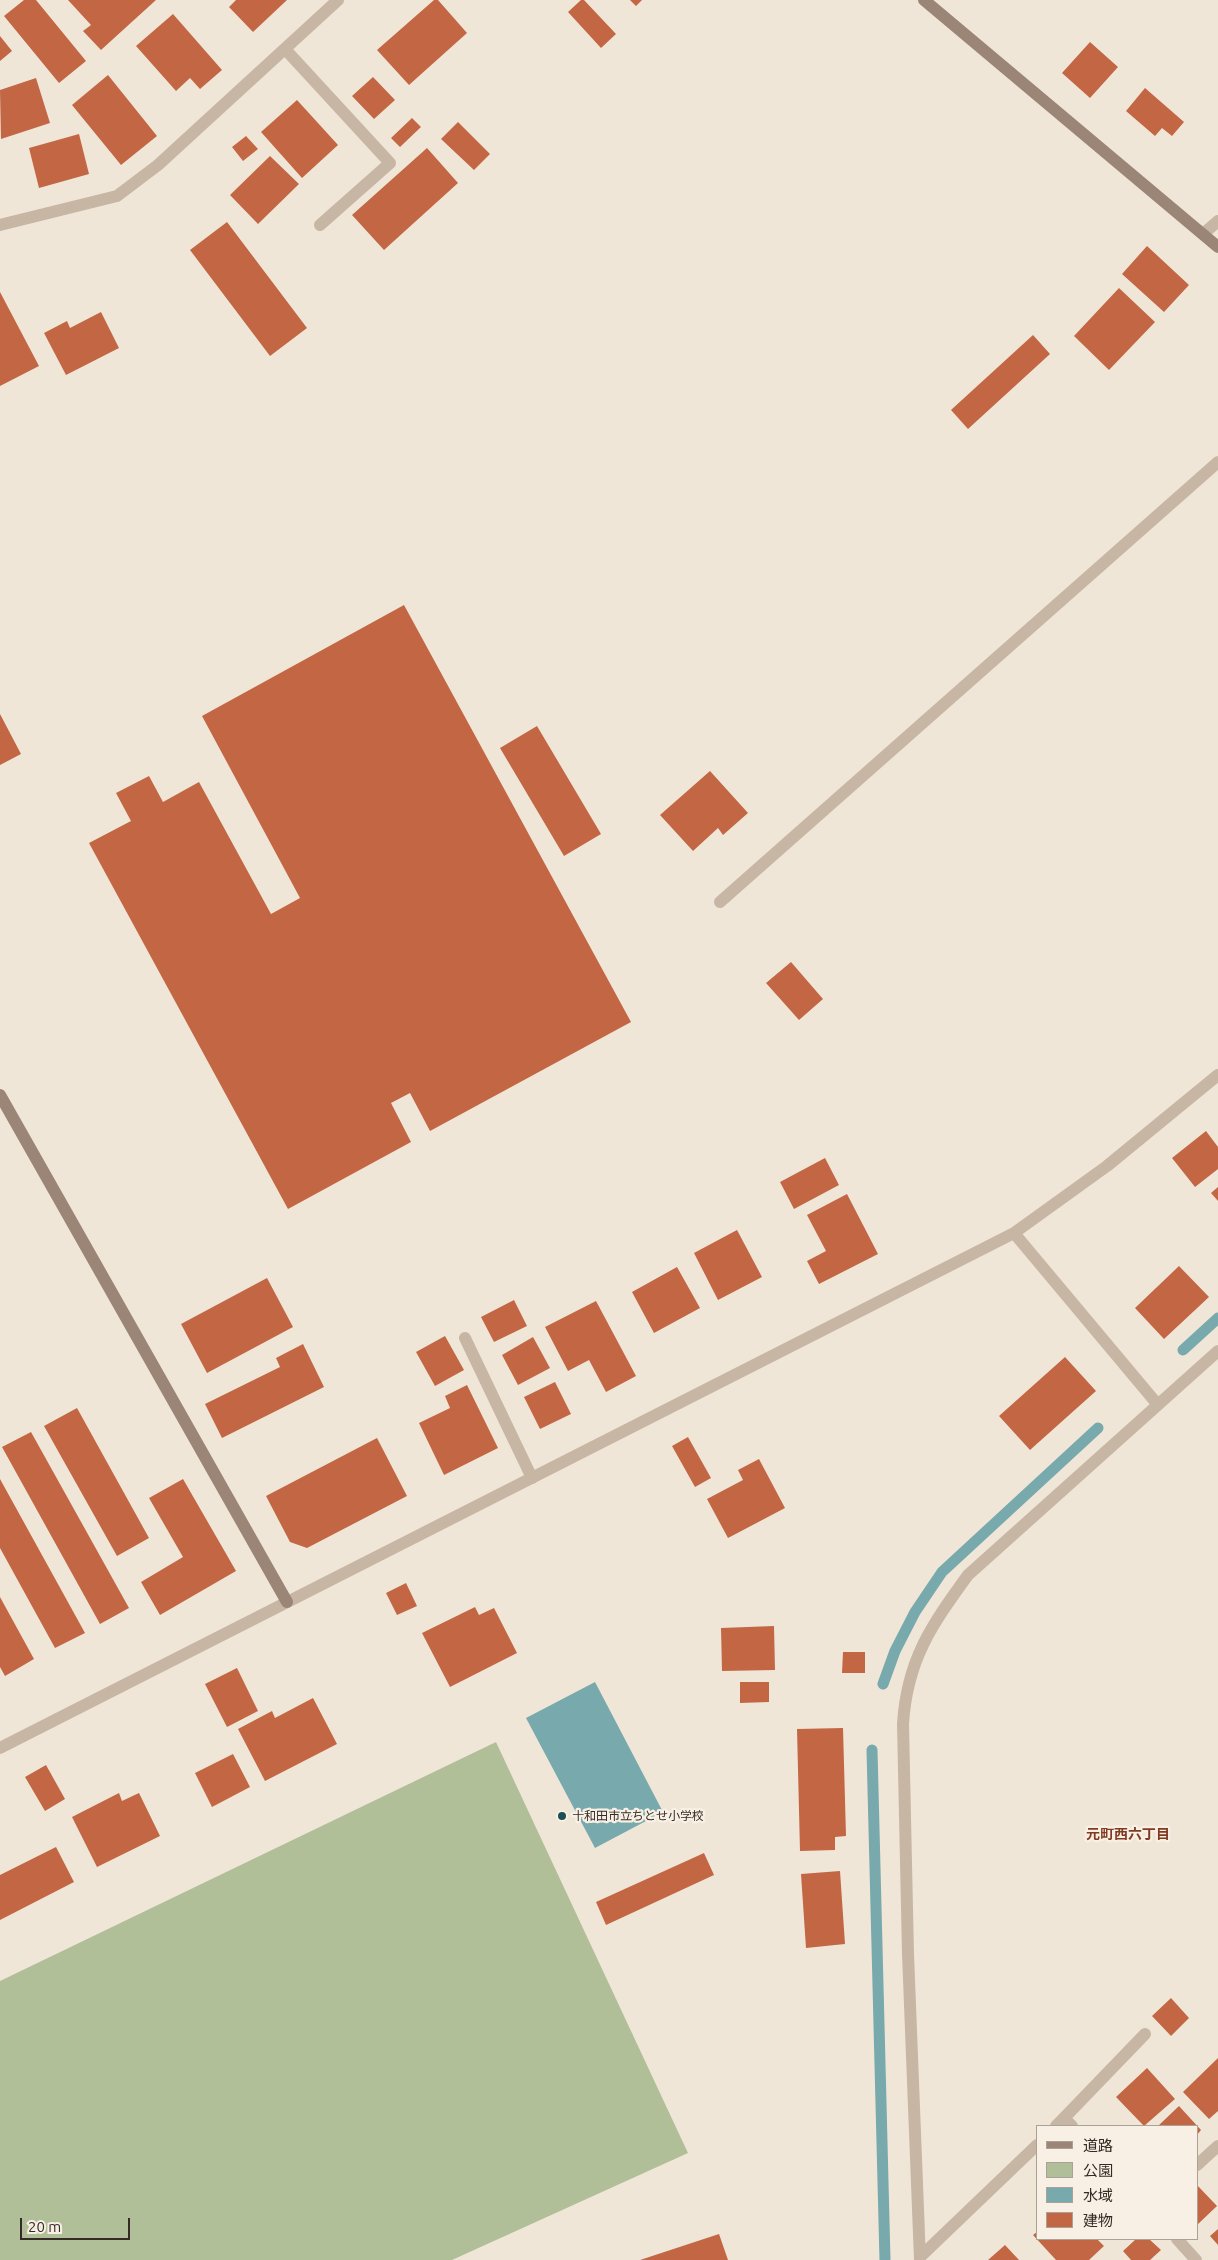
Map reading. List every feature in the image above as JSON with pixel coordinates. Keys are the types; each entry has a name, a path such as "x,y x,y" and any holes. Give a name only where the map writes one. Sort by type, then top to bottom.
{"street":[{"path":"0,225 117,196 158,165 338,0"},
{"path":"924,0 1218,247"},
{"path":"284,49 390,163 320,225"},
{"path":"1203,234 1218,222"},
{"path":"720,902 1218,462"},
{"path":"0,1748 1014,1233 1107,1166 1218,1075"},
{"path":"0,1095 287,1602"},
{"path":"1014,1233 1158,1405"},
{"path":"465,1338 532,1478"},
{"path":"920,2258 908,1954 903,1724 905,1695 916,1660 936,1619 968,1576 1218,1351"},
{"path":"1064,2124 1145,2034"},
{"path":"920,2258 1036,2145"},
{"path":"1198,2164 1218,2146"},
{"path":"1178,2240 1196,2260"}],"green space":[{"path":"496,1742 688,2153 452,2260 0,2260 0,1981"}],"water":[{"path":"595,1682 663,1812 595,1848 526,1718"}],"building":[{"path":"24,0 36,0 86,61 59,83 4,16"},
{"path":"68,0 156,0 101,50 83,31 91,25"},
{"path":"236,0 287,0 253,32 229,7"},
{"path":"434,0 438,0 467,33 409,85 377,50"},
{"path":"581,0 584,0 616,34 601,48 568,12"},
{"path":"630,0 642,0 636,6"},
{"path":"173,14 222,70 200,89 190,78 176,91 136,46"},
{"path":"0,36 12,51 0,61"},
{"path":"1090,42 1118,67 1090,98 1062,73"},
{"path":"108,75 157,136 121,165 72,105"},
{"path":"373,77 395,100 374,119 352,96"},
{"path":"36,78 50,123 1,139 0,90"},
{"path":"1145,88 1184,122 1172,136 1162,128 1155,136 1126,111"},
{"path":"297,100 338,145 302,178 261,132"},
{"path":"412,118 421,127 400,147 391,138"},
{"path":"458,122 490,154 474,170 441,139"},
{"path":"79,134 89,174 39,188 29,148"},
{"path":"246,136 258,149 243,161 232,147"},
{"path":"427,148 458,183 384,250 352,215"},
{"path":"270,156 299,184 258,224 230,195"},
{"path":"227,222 307,328 270,356 190,250"},
{"path":"1147,246 1189,285 1164,312 1122,274"},
{"path":"1119,288 1155,322 1109,370 1074,336"},
{"path":"0,292 39,366 0,386"},
{"path":"101,312 119,348 66,375 44,333 67,321 70,328"},
{"path":"1033,335 1050,354 968,429 951,410"},
{"path":"404,605 631,1022 430,1131 410,1093 391,1103 411,1142 288,1209 89,843 131,821 116,793 149,776 163,802 199,782 271,914 300,898 202,716"},
{"path":"0,714 21,754 0,765"},
{"path":"537,726 601,834 564,856 500,748"},
{"path":"710,771 748,813 723,835 718,828 693,851 660,815"},
{"path":"791,962 823,999 799,1020 766,983"},
{"path":"1206,1131 1218,1147 1218,1169 1195,1187 1172,1158"},
{"path":"825,1158 839,1185 794,1209 780,1182"},
{"path":"1218,1187 1218,1201 1211,1193"},
{"path":"847,1194 878,1254 819,1284 807,1261 826,1251 807,1215"},
{"path":"737,1230 762,1277 718,1300 694,1253"},
{"path":"1179,1266 1209,1297 1164,1339 1135,1308"},
{"path":"677,1267 700,1308 654,1333 632,1292"},
{"path":"267,1278 293,1327 207,1373 181,1324"},
{"path":"514,1300 527,1326 494,1342 481,1317"},
{"path":"596,1301 636,1376 606,1392 589,1360 568,1371 545,1327"},
{"path":"445,1336 464,1370 435,1386 416,1352"},
{"path":"533,1337 550,1368 518,1385 502,1355"},
{"path":"303,1344 324,1387 222,1438 205,1404 280,1367 276,1358"},
{"path":"1065,1357 1096,1391 1030,1450 999,1416"},
{"path":"555,1382 571,1414 540,1429 524,1397"},
{"path":"467,1385 498,1448 444,1475 419,1423 450,1408 445,1396"},
{"path":"77,1408 149,1538 117,1556 44,1426"},
{"path":"31,1432 129,1608 100,1624 2,1447"},
{"path":"688,1437 711,1478 695,1487 672,1446"},
{"path":"377,1438 407,1496 307,1548 290,1542 266,1496"},
{"path":"759,1459 785,1508 728,1538 707,1499 743,1480 738,1470"},
{"path":"0,1479 85,1633 55,1648 0,1548"},
{"path":"183,1479 236,1571 160,1615 141,1582 183,1557 149,1498"},
{"path":"406,1583 417,1606 397,1615 386,1593"},
{"path":"0,1597 34,1659 5,1676 0,1667"},
{"path":"475,1607 479,1615 494,1608 517,1653 450,1687 422,1633"},
{"path":"774,1626 775,1670 722,1671 721,1628"},
{"path":"843,1652 865,1652 865,1673 842,1673"},
{"path":"237,1668 258,1711 227,1727 205,1684"},
{"path":"740,1682 769,1682 769,1702 740,1703"},
{"path":"313,1698 337,1744 265,1781 238,1729 272,1711 275,1718"},
{"path":"843,1728 846,1836 835,1837 835,1850 800,1851 797,1729"},
{"path":"233,1754 250,1787 212,1807 195,1773"},
{"path":"46,1765 65,1799 45,1811 25,1777"},
{"path":"119,1793 122,1801 139,1793 160,1836 97,1867 72,1817"},
{"path":"56,1847 74,1882 0,1920 0,1875"},
{"path":"704,1853 714,1875 606,1925 596,1902"},
{"path":"840,1871 845,1944 806,1948 801,1874"},
{"path":"1171,1998 1189,2018 1171,2036 1152,2016"},
{"path":"1218,2058 1218,2111 1209,2119 1183,2092"},
{"path":"1147,2068 1175,2099 1143,2125 1116,2097"},
{"path":"1179,2106 1196,2125 1159,2125"},
{"path":"1198,2186 1217,2206 1198,2224"},
{"path":"1218,2229 1218,2245 1210,2236"},
{"path":"719,2234 728,2260 640,2260"},
{"path":"1038,2240 1098,2240 1104,2246 1089,2260 1056,2260"},
{"path":"1135,2240 1150,2240 1161,2250 1150,2260 1131,2260 1123,2251"},
{"path":"1005,2245 1019,2260 988,2260"}],"waterway":[{"path":"1183,1350 1218,1318"},
{"path":"883,1684 895,1651 915,1612 942,1572 1098,1428"},
{"path":"872,1750 885,2260"}],"place":[{"name":"十和田市立ちとせ小学校","path":"562,1816"}],"district":[{"name":"元町西六丁目","path":"1128,1834"}]}
